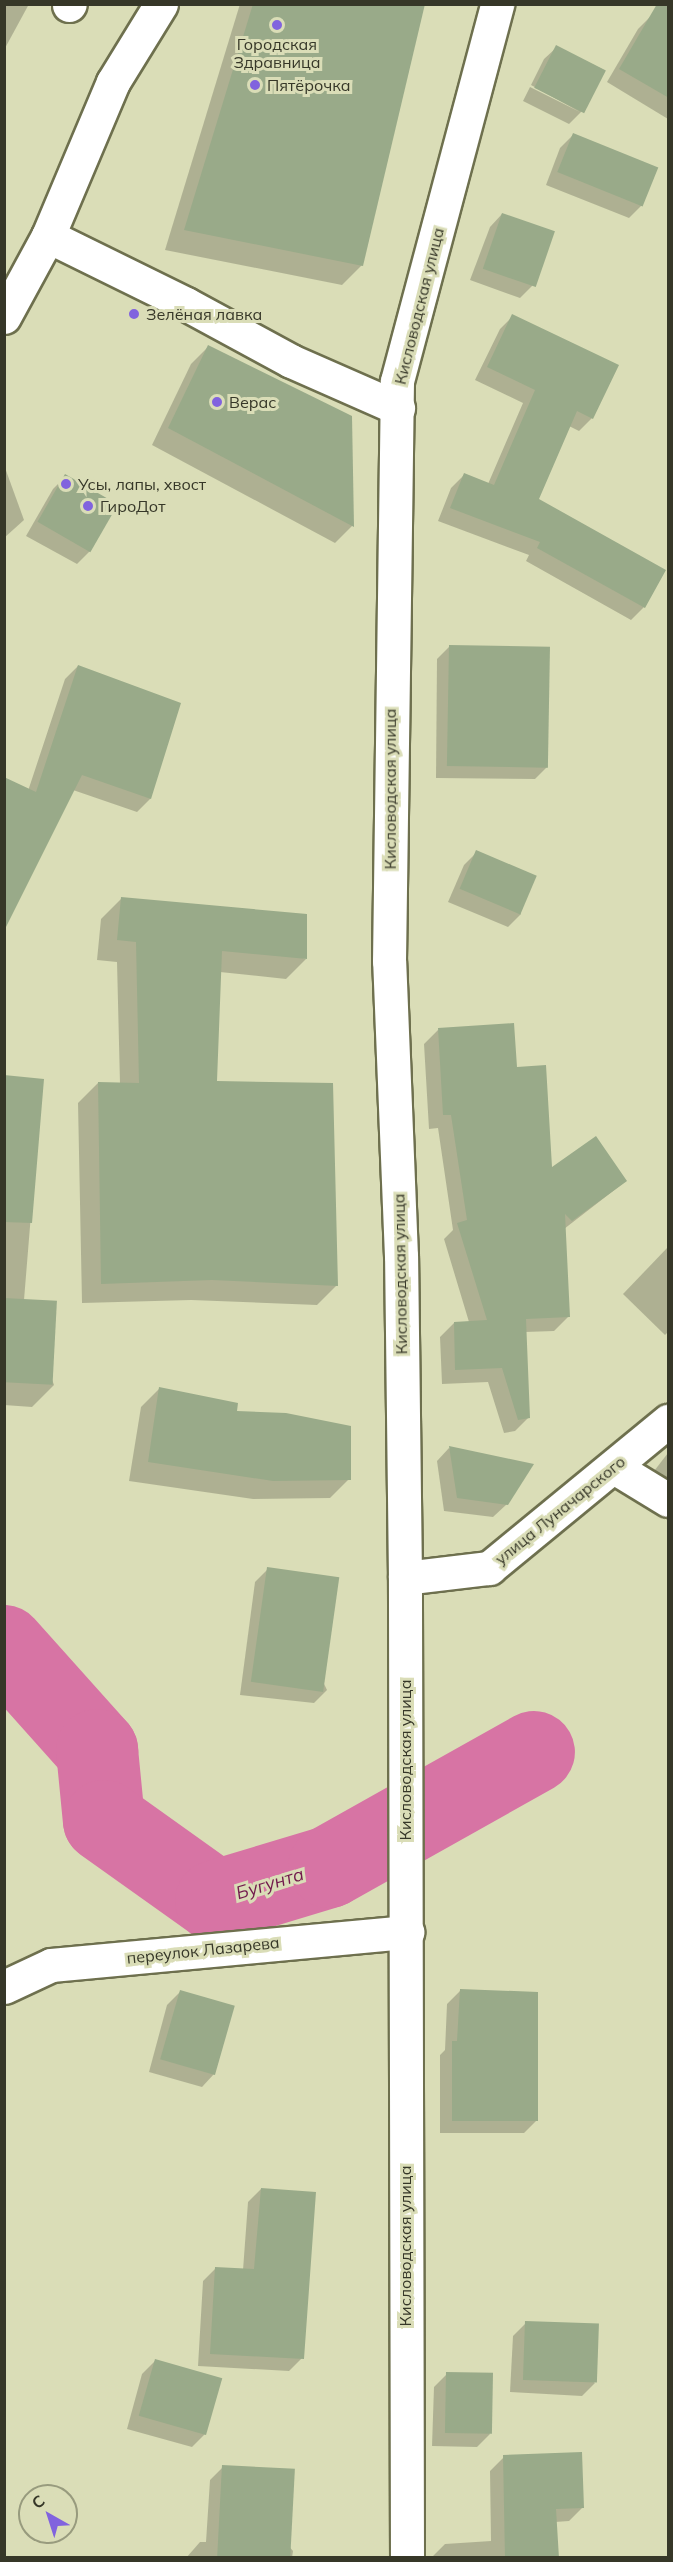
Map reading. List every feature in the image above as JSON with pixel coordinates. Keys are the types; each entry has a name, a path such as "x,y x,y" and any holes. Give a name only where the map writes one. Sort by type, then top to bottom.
{"street":[{"path":"4,317 48,236 113,82 161,4"},
{"name":"Кисловодская улица","path":"407,2558 405,1578 401,1256 389,962 390,661 397,381 496,4"},
{"path":"48,236 186,304 291,361 398,408"},
{"name":"улица Луначарского","path":"405,1578 489,1568 669,1421"},
{"path":"614,1467 669,1500"},
{"name":"переулок Лазарева","path":"4,1987 51,1965 407,1930"}],"building":[{"path":"253,4 425,4 363,266 184,230"},
{"path":"657,4 669,4 669,98 619,69"},
{"path":"556,45 606,70 584,113 534,88"},
{"path":"573,133 658,167 643,206 557,172"},
{"path":"502,213 555,231 536,287 483,269"},
{"path":"512,314 619,365 593,419 577,411 539,499 666,570 645,608 537,548 540,542 450,508 464,473 494,485 535,390 487,367"},
{"path":"208,345 352,416 354,527 168,428"},
{"path":"65,474 118,504 90,552 38,522"},
{"path":"449,645 550,647 548,768 447,766"},
{"path":"78,665 181,703 151,799 82,775 4,931 4,777 36,792"},
{"path":"476,850 537,876 520,914 460,889"},
{"path":"121,897 307,914 307,959 222,951 217,1081 333,1083 338,1286 212,1280 101,1284 98,1082 139,1083 136,942 117,940"},
{"path":"514,1023 517,1067 546,1065 552,1167 596,1136 627,1181 572,1221 565,1214 570,1317 526,1319 530,1418 518,1420 502,1368 455,1370 454,1322 487,1320 457,1223 467,1220 451,1115 443,1115 438,1028"},
{"path":"4,1075 44,1079 32,1223 4,1222"},
{"path":"4,1298 57,1301 53,1385 4,1382"},
{"path":"159,1387 238,1403 237,1411 286,1413 351,1426 351,1480 273,1481 148,1462"},
{"path":"449,1446 534,1464 508,1505 457,1498"},
{"path":"267,1567 339,1577 323,1692 251,1682"},
{"path":"460,1989 538,1992 538,2121 452,2121 452,2041 457,2041"},
{"path":"180,1990 235,2006 215,2075 160,2059"},
{"path":"261,2188 316,2192 304,2359 210,2354 215,2267 254,2269"},
{"path":"525,2321 599,2324 597,2383 523,2380"},
{"path":"155,2359 222,2378 206,2435 139,2416"},
{"path":"446,2372 493,2373 492,2434 445,2433"},
{"path":"582,2452 584,2508 556,2509 559,2558 505,2558 503,2455"},
{"path":"222,2465 295,2469 290,2558 217,2558"}],"waterway":[{"name":"Бугунта","path":"4,1646 97,1750 104,1821 216,1901 329,1867 534,1752"}],"place":[{"name":"Городская Здравница","path":"277,25"},
{"name":"Пятёрочка","path":"255,85"},
{"name":"Зелёная лавка","path":"134,314"},
{"name":"Верас","path":"217,402"},
{"name":"Усы, лапы, хвост","path":"66,484"},
{"name":"ГироДот","path":"88,506"}]}
